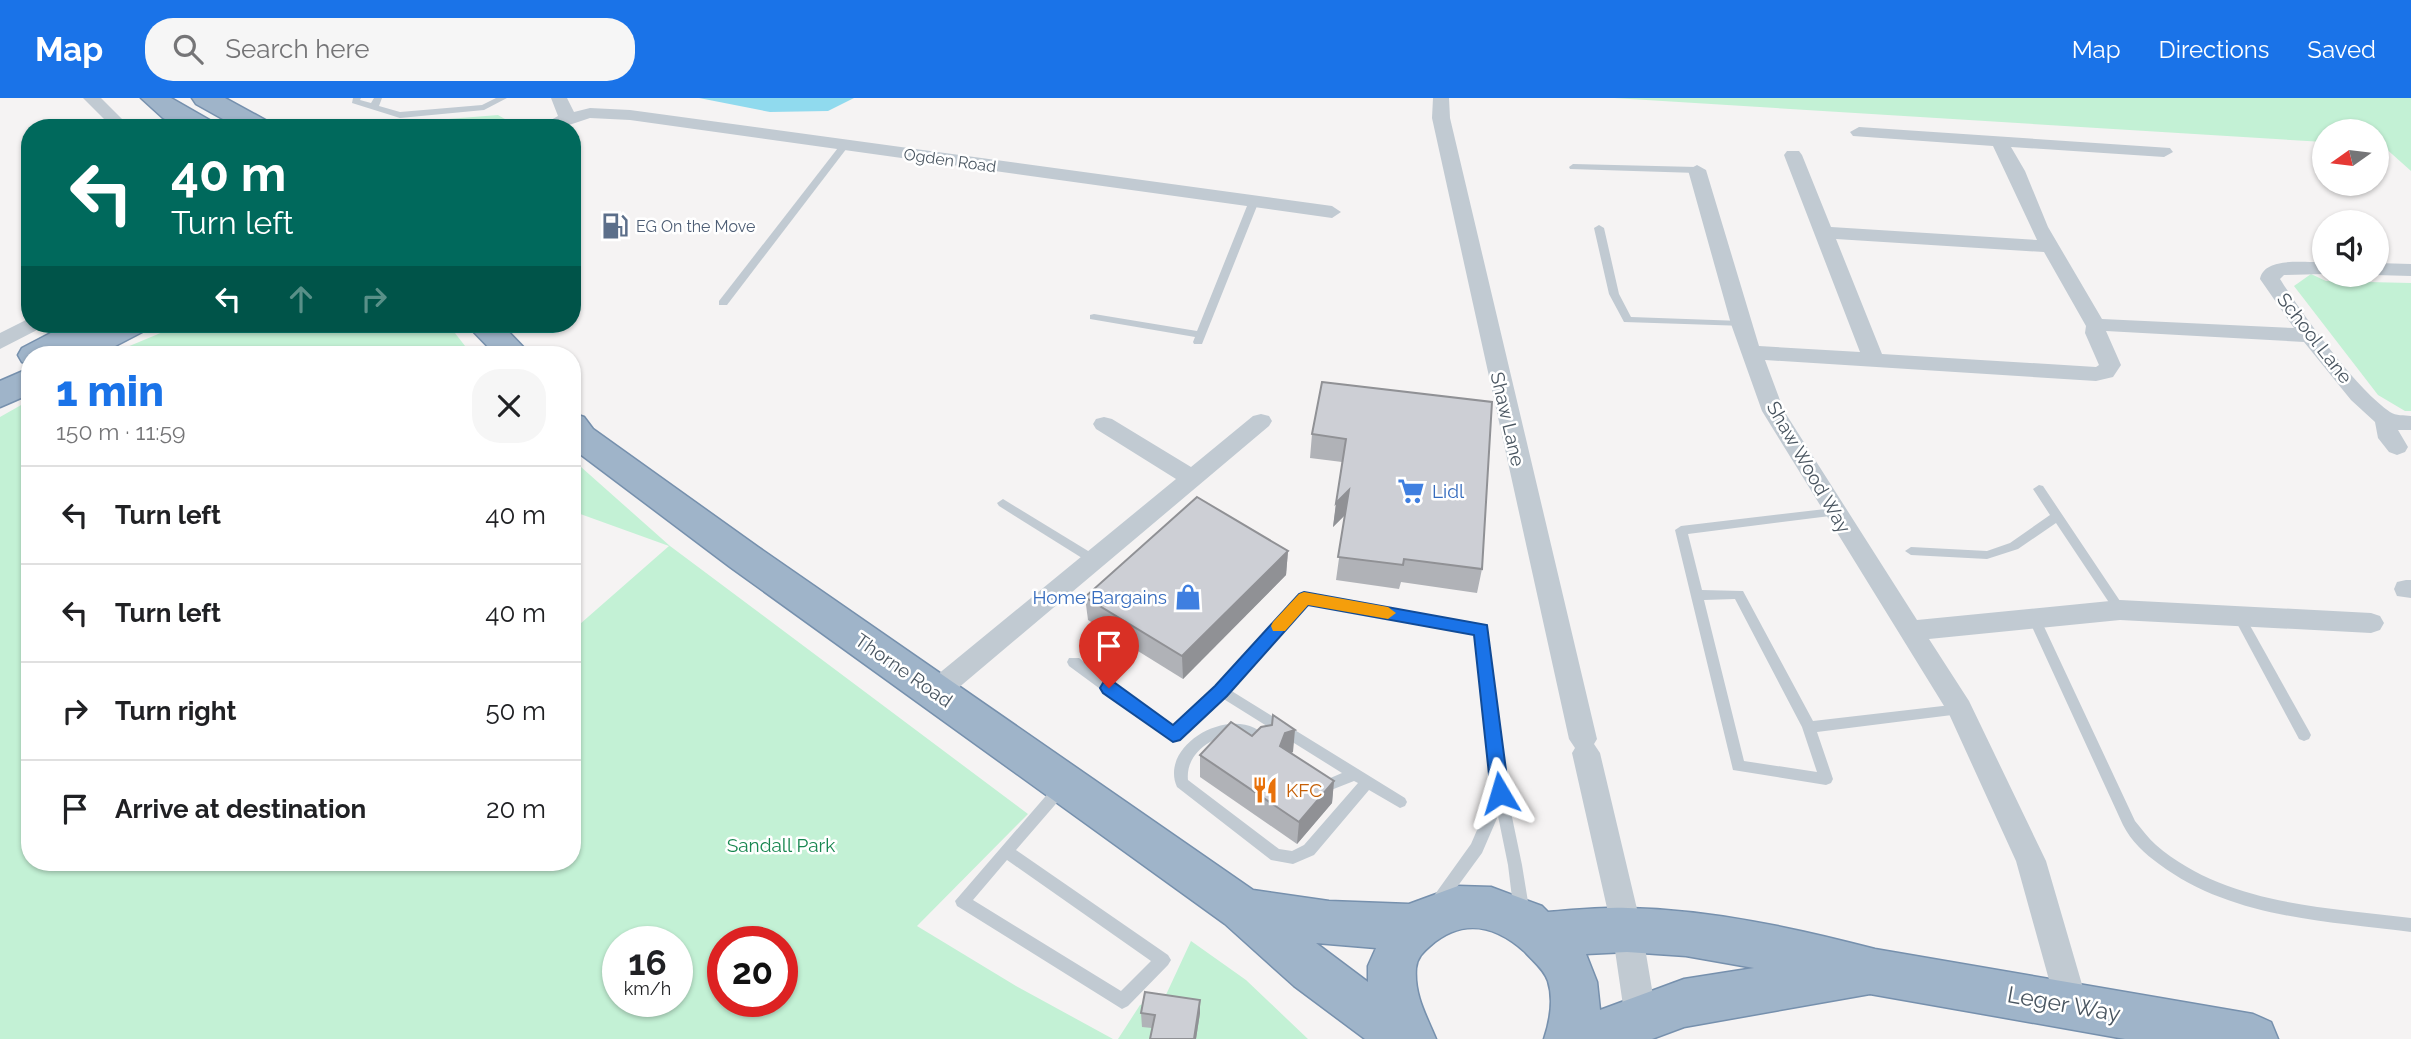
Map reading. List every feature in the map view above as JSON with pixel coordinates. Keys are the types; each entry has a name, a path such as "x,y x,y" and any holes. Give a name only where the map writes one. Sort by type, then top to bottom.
{"highway":[{"path":"154,98 186,119"},
{"path":"205,98 243,119"},
{"path":"51,346 76,333"},
{"path":"90,346 115,333"},
{"path":"492,333 507,346"},
{"path":"0,374 21,362"},
{"path":"0,396 21,384"},
{"name":"Thorne Road","path":"581,437 744,557 1242,909 1311,970 1409,1039"},
{"name":"Thorne Road","path":"1242,909 1312,922 1377,927 1420,922 1460,906 1494,908 1533,926"},
{"path":"1409,1039 1399,1022 1390,987 1394,956 1420,922"},
{"path":"1533,926 1565,961 1575,988 1576,1018 1569,1039"},
{"name":"Leger Way","path":"1533,926 1686,934 1815,956 1875,972 2253,1039"},
{"name":"Leger Way","path":"1588,1039 1684,1003 1875,972"}],"street":[{"path":"91,98 113,119"},
{"path":"559,98 568,118"},
{"name":"Shaw Lane","path":"1441,98 1444,132 1627,930 1641,1019"},
{"name":"Ogden Road","path":"568,118 590,113 630,115 1332,212"},
{"path":"1859,132 2164,152"},
{"path":"1751,352 2096,374 2105,372 2110,365 2095,332 2096,327 2050,247 2000,141"},
{"path":"1793,155 1874,360"},
{"name":"Shaw Wood Way","path":"1697,170 1741,324 1773,411 1960,709 2031,861 2072,1005"},
{"path":"1822,232 2050,247"},
{"name":"School Lane","path":"2312,268 2282,269 2271,273 2270,279 2312,336 2375,411 2385,418"},
{"path":"2389,269 2411,270"},
{"path":"2096,327 2108,324 2312,336"},
{"path":"0,342 21,330"},
{"path":"2397,447 2389,438 2385,418 2411,423"},
{"path":"935,692 1261,421"},
{"path":"1104,424 1192,478"},
{"path":"1910,631 2120,610 2371,623"}],"lane":[{"path":"356,98 355,101 376,102 400,115 484,107 503,98"},
{"path":"723,303 844,146"},
{"path":"1573,167 1697,170"},
{"path":"1094,317 1199,339 1254,201"},
{"path":"1599,228 1614,294 1628,320 1741,324"},
{"path":"2039,489 2120,610"},
{"path":"1003,503 1094,560"},
{"path":"1698,594 1739,594 1809,726 1826,779 1738,766 1681,530 1834,512"},
{"path":"1911,551 1987,555 2014,546 2057,516"},
{"path":"1074,662 1173,735 1221,691 1304,598 1481,630 1500,793 1515,865 1533,926"},
{"path":"2239,616 2304,735"},
{"path":"2034,618 2130,825 2149,849 2188,877 2230,895 2270,905 2411,925"},
{"path":"1221,691 1400,802"},
{"path":"1809,726 1960,709"},
{"path":"1263,743 1242,728 1225,729 1209,737 1189,753 1181,766 1182,783 1276,855 1293,859 1309,850 1367,783"},
{"path":"1308,774 1326,786 1353,774"},
{"path":"1006,851 1163,960 1122,1001 962,901 1064,784"},
{"path":"1420,922 1477,848 1500,793"}],"green space":[{"path":"1614,98 2411,98 2411,171 2389,151 2389,119 2312,119 2312,141"},
{"path":"498,115 505,119 448,119"},
{"path":"2311,274 2312,287 2389,287 2389,282 2411,283 2411,411 2405,411 2378,395 2294,286"},
{"path":"161,333 455,333 465,346 129,346"},
{"name":"Sandall Park","path":"21,405 21,871 581,871 581,623 669,546 581,514 581,467 670,546 1028,814 917,926 1016,986 1113,1039 0,1039 0,417"},
{"path":"1191,941 1246,980 1308,1039 1118,1039 1140,1005 1164,999"}],"water":[{"path":"699,98 854,98 828,111 770,112"}],"building":[{"name":"Lidl","path":"1322,382 1492,402 1482,569 1404,559 1403,565 1338,557 1349,490 1336,503 1346,439 1312,434"},
{"name":"Home Bargains","path":"1197,497 1288,551 1182,656 1085,597"},
{"path":"1273,715 1295,730 1285,733 1280,746 1334,781 1299,822 1200,755 1231,722 1252,736 1261,727 1272,725"},
{"path":"1145,992 1200,1000 1194,1039 1150,1039 1155,1015 1141,1013"}],"slow traffic":[{"path":"1279,626 1304,598 1388,613"}],"place":[{"name":"EG On the Move","path":"615,226"},
{"name":"Lidl","path":"1411,491"},
{"name":"Home Bargains","path":"1188,597"},
{"name":"KFC","path":"1265,790"}],"route":[{"path":"1109,688 1173,735 1221,691 1304,598 1481,630 1500,793"}]}
